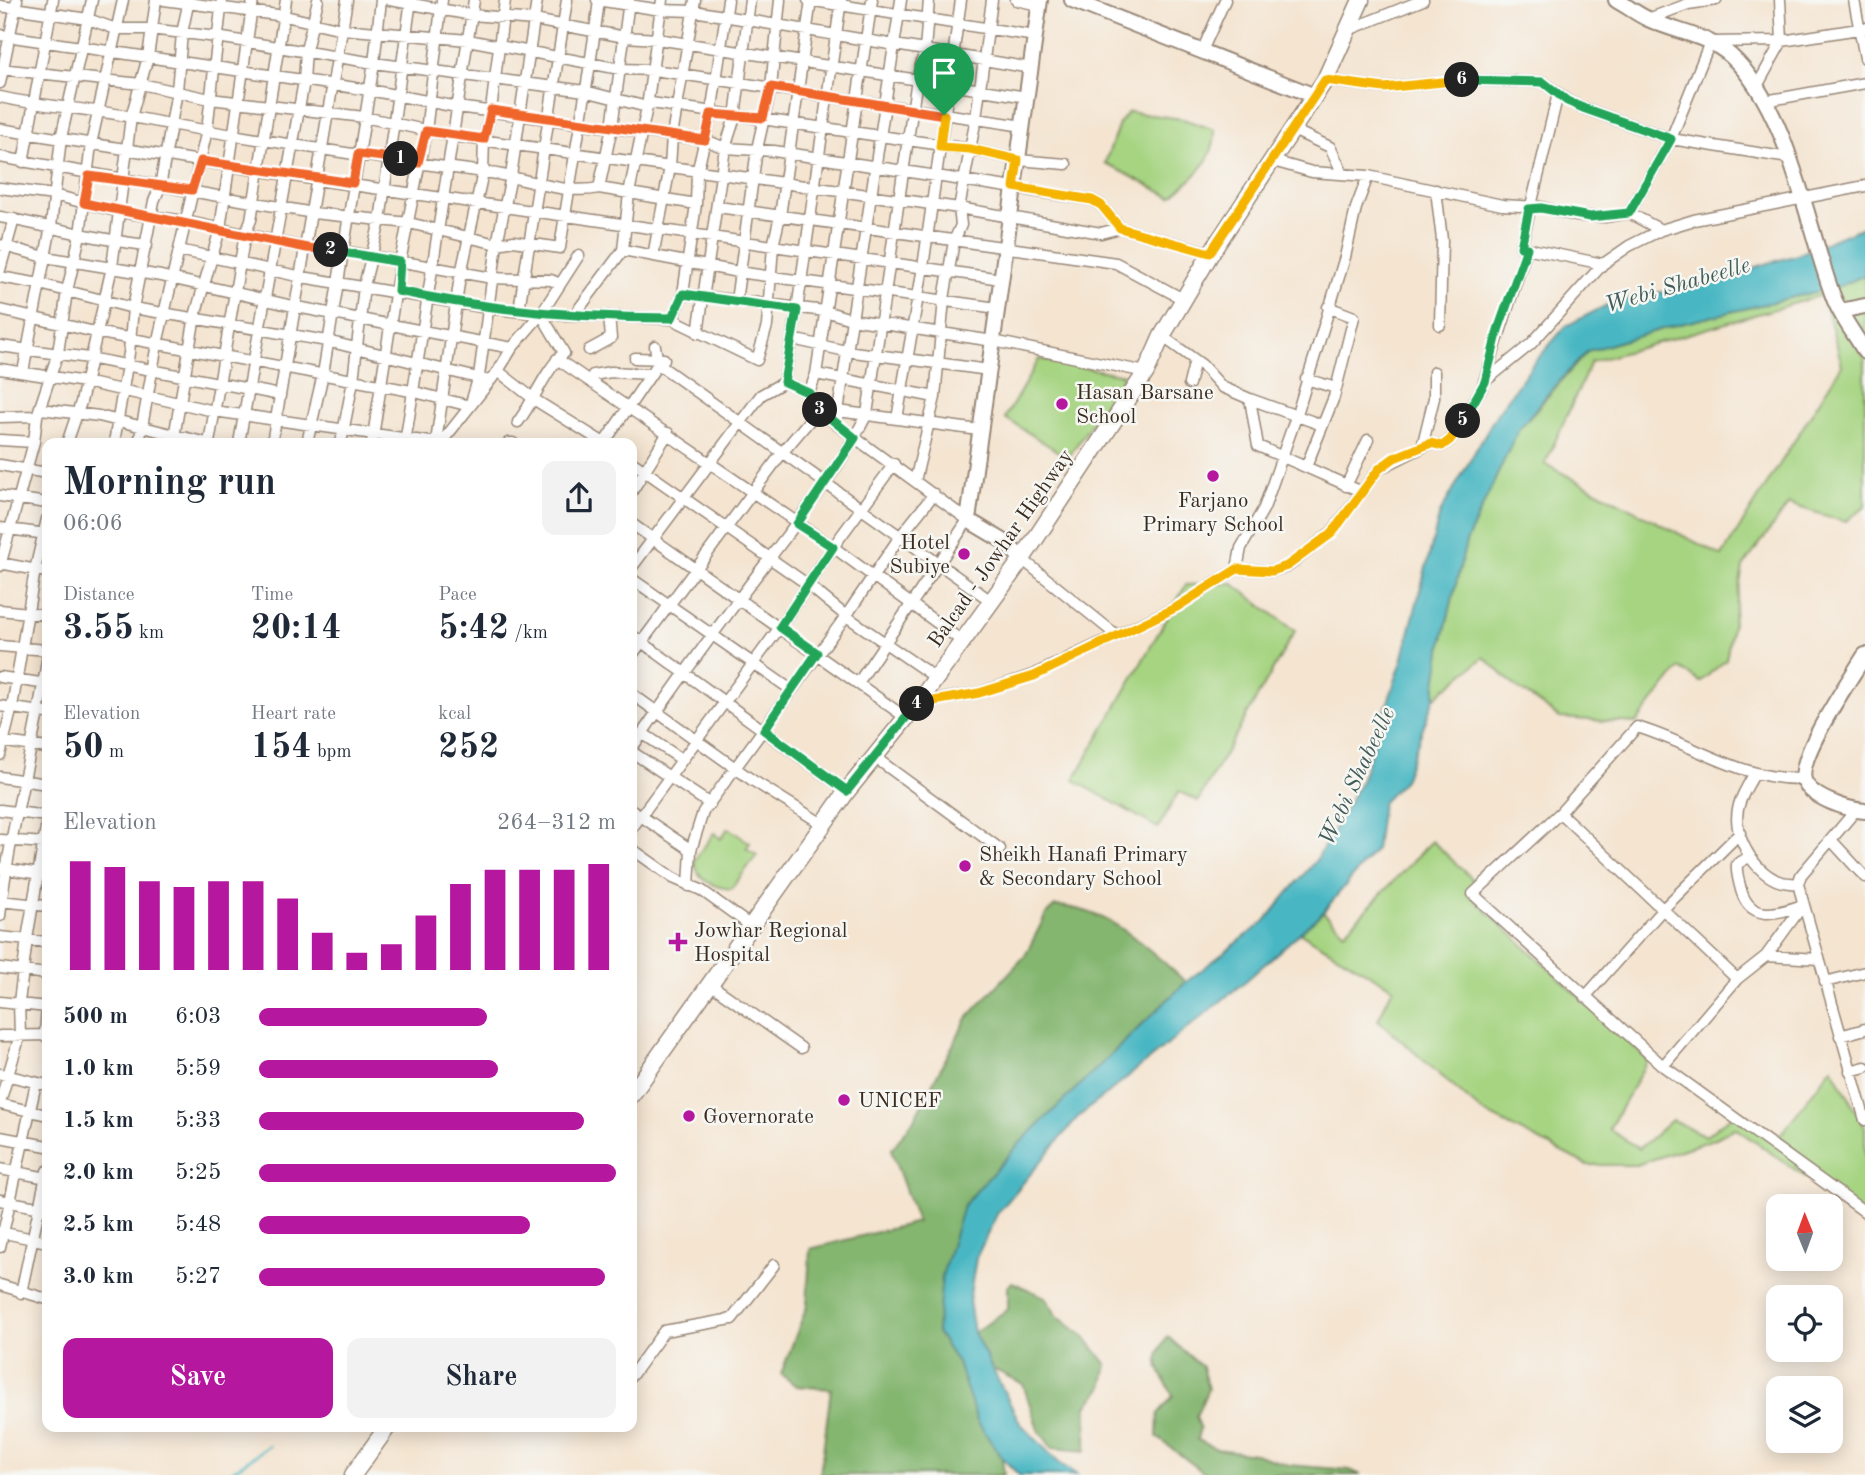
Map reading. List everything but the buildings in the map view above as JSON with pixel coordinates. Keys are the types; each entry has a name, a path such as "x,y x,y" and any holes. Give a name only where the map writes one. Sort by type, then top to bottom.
{"main road":[{"name":"Balcad - Jowhar Highway","path":"637,1087 847,791 918,703 1023,559 1146,372 1162,336 1210,253 1325,80 1361,0"},
{"path":"353,1475 384,1432"}],"street":[{"path":"23,162 53,0"},
{"path":"23,372 51,226 61,138 92,0"},
{"path":"42,571 0,564 34,442 39,412 58,353 67,291 80,235 91,144 101,112 123,0"},
{"path":"68,438 85,382 94,332 112,267 131,117 148,57 156,0"},
{"path":"164,0 221,4 252,13 285,16 342,29 468,40 620,69 654,70 1023,127"},
{"path":"0,417 39,412 75,414 142,428 174,438 195,316 220,229 241,100 253,0"},
{"path":"209,438 222,356 271,106 286,0"},
{"path":"240,438 280,207 288,175 304,81 306,50 318,0"},
{"path":"273,438 288,367 347,0"},
{"path":"308,438 323,374 336,281 379,31 381,0"},
{"path":"390,0 441,4 472,15 534,20 625,37 657,39 1027,97"},
{"path":"405,438 411,391 424,332 430,266 474,0"},
{"path":"438,438 442,398 467,237 483,172 484,139 491,110 505,0"},
{"path":"470,407 479,376 481,344 503,206 511,176 513,143 537,0"},
{"path":"519,310 538,183 556,88 567,0"},
{"path":"0,157 57,166 89,176 192,190 313,213 409,223 497,244 530,243 559,248 573,152 592,62 598,0 694,5 746,21 1031,68"},
{"path":"672,318 683,294 693,233 698,173 711,114 728,0"},
{"path":"698,333 714,239 725,148 734,117 750,0"},
{"path":"736,301 757,149 771,87 780,0"},
{"path":"179,250 302,277 488,308 541,314 672,318 757,360 767,326 773,246 785,184 810,0 871,4 899,13 1035,36"},
{"path":"836,424 901,0"},
{"path":"637,742 712,635 797,524 855,438 867,414 917,79 925,50 929,0"},
{"path":"897,419 923,267 961,0"},
{"path":"915,481 935,397 943,333 944,299 954,241 961,225 959,208 976,118 992,0"},
{"path":"858,683 968,520 1039,2 1016,0"},
{"path":"1072,0 1315,96"},
{"path":"1202,51 1224,0"},
{"path":"1348,30 1423,0"},
{"path":"1616,0 1648,19 1710,42 1732,57 1756,88 1765,102 1789,158 1833,298 1865,352"},
{"path":"1648,19 1674,4 1716,0"},
{"path":"1756,88 1782,41 1780,0"},
{"path":"1854,0 1862,29 1865,58"},
{"path":"341,438 353,381 364,286 380,221 411,1"},
{"path":"115,438 131,338 133,308 166,155 177,91 181,33 189,2"},
{"path":"600,188 617,97 629,2"},
{"path":"637,561 761,395 784,382 802,280 826,97 839,36 841,2"},
{"path":"0,83 5,35 16,4"},
{"path":"0,6 16,4 88,19 116,29 150,29 217,37 374,63 585,91 648,107"},
{"path":"140,438 151,370 207,130 221,4"},
{"path":"0,369 85,382 214,411 311,424 372,438 398,291 400,262 426,131 441,4"},
{"path":"809,393 816,374 821,345 871,4"},
{"path":"576,314 623,250 629,193 648,107 662,5"},
{"path":"653,256 670,167 672,136 694,5"},
{"path":"1710,42 1782,41 1862,29"},
{"path":"5,35 369,90 457,107 705,140 725,148 789,153 847,165 1092,200 1101,205 1120,228"},
{"path":"1629,213 1671,139 1710,42"},
{"path":"2,69 106,79 210,99 241,100 298,111 364,117 453,136 636,161 698,173 754,178 872,198 959,208 1101,233 1120,228 1210,253"},
{"path":"1325,80 1384,88 1462,80 1543,82 1583,108 1671,139 1789,158"},
{"path":"1765,102 1850,89 1865,83"},
{"path":"1558,94 1521,247 1603,264"},
{"path":"0,97 131,117 171,126 388,157 446,169 511,176 567,188 587,191 600,188 696,204"},
{"path":"648,107 651,103 711,114 763,118 940,147 970,149 1018,160 1066,164"},
{"path":"0,128 318,180 414,191 535,212 693,233 714,239 806,249 1001,279"},
{"path":"1293,130 1330,147 1343,174"},
{"path":"1273,161 1295,169 1368,176 1529,209 1541,208 1590,217 1629,213 1661,230"},
{"path":"1237,569 1241,548 1264,508 1297,414 1368,176"},
{"path":"1485,382 1551,325 1603,264 1629,246 1661,230 1694,220 1865,186"},
{"path":"0,188 54,195 120,212 185,221 307,248 343,251 492,278 551,280 560,284"},
{"path":"1436,190 1442,240 1440,325"},
{"path":"718,207 1116,263 1183,299"},
{"path":"0,217 115,242 146,245"},
{"path":"0,270 3,245 13,219"},
{"path":"3,245 45,257 112,267 331,314 512,348"},
{"path":"918,703 1010,685 1177,607 1237,569 1272,571 1287,566 1332,533 1360,491 1379,469 1431,443 1442,446 1450,440 1485,382 1498,330 1527,248"},
{"path":"623,250 738,272 887,290 997,308"},
{"path":"442,438 470,407 512,348 541,314 579,255"},
{"path":"0,278 40,284 133,308 195,316 230,325 327,341 479,376 490,381"},
{"path":"683,294 825,312 882,325 993,341 1146,372"},
{"path":"1840,312 1865,306"},
{"path":"1306,467 1336,388 1354,317 1328,307"},
{"path":"0,310 190,351 411,391 470,407"},
{"path":"518,422 535,400 557,359 564,353 541,314"},
{"path":"589,350 611,338 609,316"},
{"path":"1162,336 1195,360 1222,387 1322,425"},
{"path":"792,339 877,356 989,370"},
{"path":"0,346 89,358 248,391 281,395"},
{"path":"607,438 659,361 655,346"},
{"path":"635,358 659,361 899,538 941,563 991,601"},
{"path":"557,359 833,547 962,641"},
{"path":"1189,384 1195,360"},
{"path":"498,371 535,400 596,438"},
{"path":"593,375 611,372 651,374"},
{"path":"1422,447 1434,398 1434,372"},
{"path":"816,374 902,388 935,397"},
{"path":"1306,379 1336,388"},
{"path":"784,382 809,393 819,409 836,424 968,520 1004,542 1115,634"},
{"path":"1250,399 1256,444 1360,491"},
{"path":"637,648 698,570 782,453 819,409"},
{"path":"838,411 979,430"},
{"path":"637,483 668,433"},
{"path":"0,440 34,442"},
{"path":"1346,486 1368,440"},
{"path":"637,822 780,627 807,584 894,464"},
{"path":"637,465 729,528 884,643 936,678"},
{"path":"0,466 42,472"},
{"path":"689,886 691,850 699,820 737,769 790,689 934,494"},
{"path":"0,496 42,502"},
{"path":"0,528 42,533"},
{"path":"637,528 905,717"},
{"path":"0,755 1,741 12,707 20,649 42,544"},
{"path":"637,583 790,689"},
{"path":"0,610 42,614"},
{"path":"637,639 725,700 847,791"},
{"path":"0,646 42,650"},
{"path":"1804,779 1809,753 1865,655"},
{"path":"0,677 42,683"},
{"path":"637,697 737,769 824,825"},
{"path":"0,706 42,713"},
{"path":"0,916 5,841 18,812 31,746 42,716"},
{"path":"1865,1120 1798,884 1801,875 1860,811 1818,794 1804,779 1775,779 1754,774 1637,727 1560,813 1473,894 1663,1066 1865,1212"},
{"path":"642,733 681,759"},
{"path":"1,741 42,747"},
{"path":"637,754 710,804"},
{"path":"873,756 1000,849"},
{"path":"1754,774 1739,804 1740,833 1749,857 1776,880 1798,884"},
{"path":"0,777 42,783"},
{"path":"0,810 42,815"},
{"path":"1560,813 1737,979"},
{"path":"637,814 691,850"},
{"path":"1585,997 1662,910 1740,833"},
{"path":"5,841 42,843"},
{"path":"1832,841 1865,877"},
{"path":"637,852 689,886 701,890 751,926"},
{"path":"1717,857 1736,866"},
{"path":"1736,866 1749,857"},
{"path":"1736,866 1742,894 1749,908 1758,913 1773,915 1803,905"},
{"path":"4,869 42,874"},
{"path":"42,877 33,904 27,939 19,1002 20,1035 3,1075 0,1103 42,1114"},
{"path":"1,901 42,905"},
{"path":"1663,1066 1737,979 1766,956 1803,905"},
{"path":"0,937 42,941"},
{"path":"1766,956 1819,959"},
{"path":"0,968 42,973"},
{"path":"1825,982 1865,971"},
{"path":"710,984 801,1048"},
{"path":"0,1002 42,1005"},
{"path":"1840,1036 1865,1029"},
{"path":"0,1036 42,1035"},
{"path":"1850,1072 1865,1067"},
{"path":"0,1247 5,1201 15,1173 29,1112 42,1084 3,1075"},
{"path":"0,1137 42,1145"},
{"path":"0,1169 42,1176"},
{"path":"5,1201 42,1208"},
{"path":"21,1293 32,1239 42,1211"},
{"path":"2,1232 42,1241"},
{"path":"637,1368 664,1331 732,1319 774,1265"},
{"path":"0,1285 42,1298"}],"green space":[{"path":"1128,112 1183,119 1215,130 1207,160 1195,176 1171,197 1105,163 1119,124"},
{"path":"1865,275 1865,506 1845,522 1789,504 1743,567 1726,660 1700,682 1680,668 1636,723 1560,718 1516,687 1484,657 1434,698 1442,643 1466,542 1518,430 1588,351 1676,325 1840,286","holes":["1823,295 1842,365 1722,556 1545,464 1591,362"]},
{"path":"1039,359 1124,375 1068,458 1005,418"},
{"path":"1232,583 1295,631 1198,801 1179,791 1158,828 1074,780 1186,585"},
{"path":"728,828 750,843 746,848 757,855 731,889 707,882 699,874 694,861 714,833 721,839"},
{"path":"1432,841 1478,884 1468,894 1648,1060 1609,1129 1639,1149 1672,1120 1706,1136 1737,1111 1775,1142 1832,1067 1865,1127 1865,1218 1843,1203 1843,1194 1830,1194 1735,1128 1714,1139 1636,1165 1587,1165 1481,1111 1378,1020 1393,988 1299,932 1323,912 1345,932"},
{"path":"1055,906 1075,908 1110,922 1141,943 1186,982 1018,1145 963,1206 937,1332 959,1366 977,1421 1002,1458 1004,1475 820,1475 831,1389 796,1386 781,1374 807,1306 810,1249 917,1222 891,1150 913,1121 967,1018 1025,956 1046,914"},
{"path":"1012,1282 1045,1297 1057,1316 1086,1338 1107,1365 1102,1388 1087,1406 1086,1451 1052,1448 1038,1429 1023,1384 991,1368 974,1333 1008,1309 1008,1287"},
{"path":"1168,1337 1202,1367 1208,1389 1196,1416 1200,1427 1197,1440 1217,1449 1255,1454 1289,1465 1350,1470 1361,1475 1207,1475 1157,1437 1158,1414 1173,1396 1158,1366 1159,1353"}],"water":[{"path":"1865,226 1865,275 1840,286 1676,325 1588,351 1518,430 1466,542 1442,643 1434,698 1404,780 1382,803 1376,849 1323,912 1248,979 1077,1118 997,1214 976,1258 969,1301 974,1333 1020,1423 1058,1462 1077,1475 1019,1475 1002,1458 977,1421 959,1366 937,1332 942,1276 963,1206 1018,1145 1186,982 1264,922 1317,859 1361,781 1402,661 1440,513 1496,415 1532,365 1566,326 1609,304 1697,284 1797,255"}],"waterway":[{"path":"226,1475 269,1446"}],"place":[{"name":"Hasan Barsane School","path":"1062,404"},
{"name":"Farjano Primary School","path":"1213,476"},
{"name":"Hotel Subiye","path":"964,554"},
{"name":"Sheikh Hanafi Primary & Secondary School","path":"965,866"},
{"name":"Jowhar Regional Hospital","path":"678,942"},
{"name":"UNICEF","path":"844,1100"},
{"name":"Governorate","path":"689,1116"}],"route":[{"path":"1325,80 1384,88 1462,80 1543,82 1553,87 1567,101 1671,139 1629,213 1590,217 1541,208 1529,209 1521,247 1527,248 1498,330 1485,382 1474,404 1450,440 1442,446 1431,443 1394,458 1379,469 1360,491 1332,533 1322,542 1287,566 1272,571 1237,569 1177,607 1115,634 1034,676 979,693 918,703 882,744 847,791 764,730 817,653 780,627 833,547 797,524 855,438 819,409 809,393 784,382 797,310 683,294 672,318 541,314 488,308 398,291 400,262 343,251 307,248 185,221 120,212 84,203 89,176 192,190 201,161 353,183 358,154 418,163 426,131 484,139 491,110 705,140 711,114 763,118 771,87 944,115 940,147 970,149 1018,160 1014,187 1092,200 1101,205 1120,228 1175,246 1210,253 1325,80"}],"water label":[{"name":"Webi Shabeelle","path":"1677,284"},
{"name":"Webi Shabeelle","path":"1356,776"}]}
